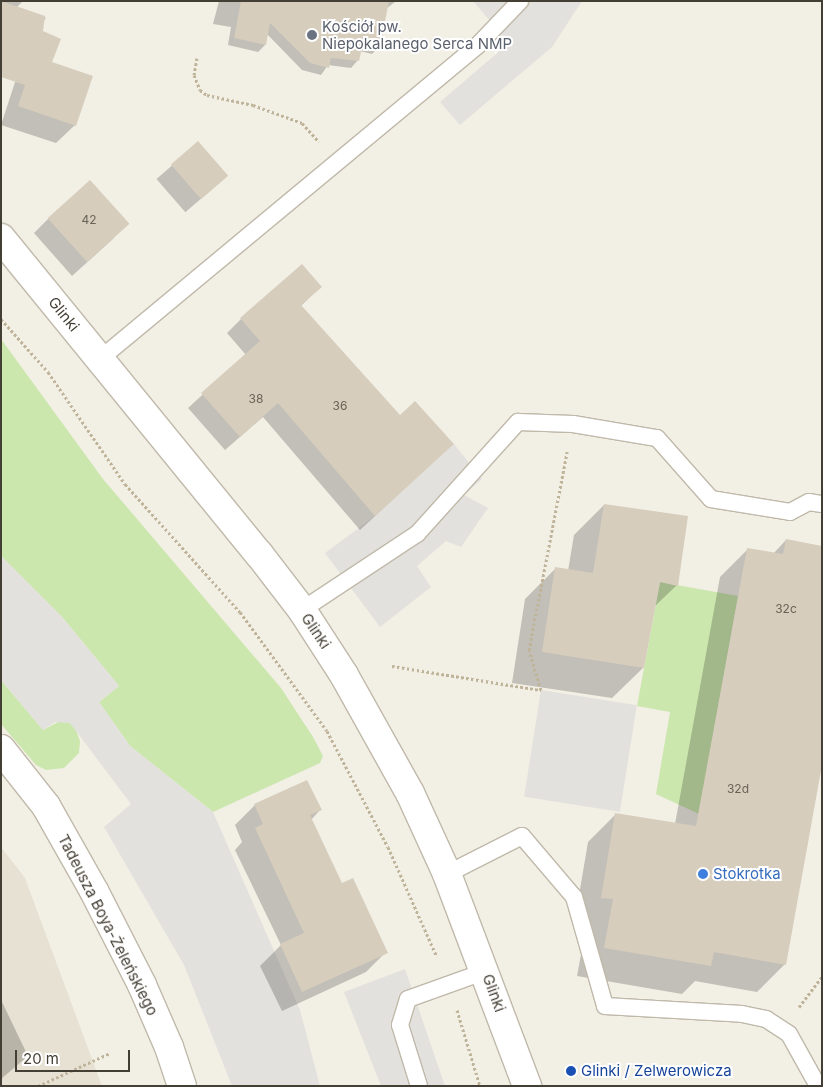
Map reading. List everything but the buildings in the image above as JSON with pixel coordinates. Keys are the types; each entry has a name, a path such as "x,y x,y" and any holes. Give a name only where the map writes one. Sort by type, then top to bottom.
{"street":[{"name":"Glinki","path":"1,238 302,610 377,731 447,874 486,970 526,1086"},
{"name":"Tadeusza Boya-Żeleńskiego","path":"1,749 46,806 94,891 146,994 169,1047 182,1086"}],"lane":[{"path":"100,359 478,45 520,1"},
{"path":"302,610 418,534 518,422 573,424 657,438 711,499 790,512 809,502 822,504"},
{"path":"447,874 522,836 574,897 605,1006 742,1014 766,1019 789,1034 818,1086"},
{"path":"419,1086 400,1025 408,999 450,985 486,970"}],"path":[{"path":"197,58 194,75 200,90 302,123 338,162"},
{"path":"1,319 48,372 125,484 240,612 327,731 388,847 450,985 480,1086"},
{"path":"392,666 541,690 529,650 573,424"},
{"path":"782,1029 822,978"},
{"path":"38,1086 110,1053"}],"shaded area":[{"path":"473,1 582,1 552,47 460,125 440,102 509,43"},
{"path":"454,444 482,479 464,495 488,508 461,547 446,541 417,566 431,587 380,627 325,553 375,516"},
{"path":"1,556 62,617 119,686 99,702 130,746 213,812 300,1010 320,1086 232,1086 184,965 104,827 131,804 70,723 55,722 43,730 1,680"},
{"path":"541,690 637,705 620,812 524,797"},
{"path":"1,847 25,878 102,1086 1,1086"},
{"path":"405,969 445,1086 381,1086 344,992"}],"green space":[{"path":"1,339 103,479 281,688 323,756 320,763 213,812 130,746 99,702 119,686 62,617 1,556"},
{"path":"660,582 738,596 699,814 656,794 670,712 637,706"},
{"path":"1,680 43,730 62,720 70,723 76,730 80,741 79,753 64,768 46,770 36,765 1,724"}],"place":[{"name":"Kościół pw. Niepokalanego Serca NMP","path":"312,35"},
{"name":"Stokrotka","path":"703,874"},
{"name":"Glinki / Zelwerowicza","path":"571,1071"}]}
